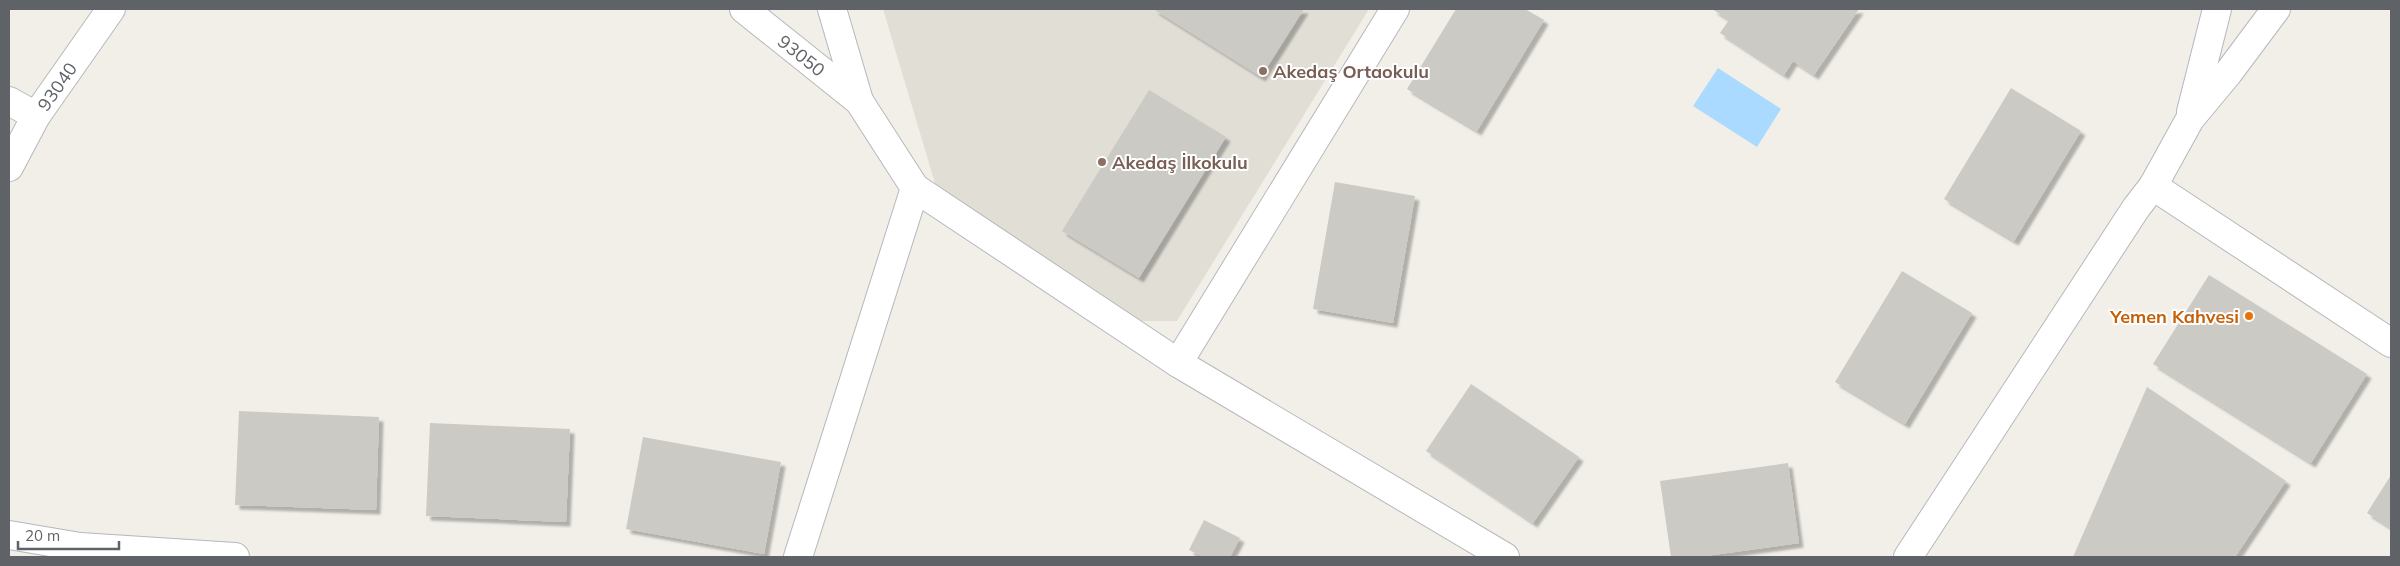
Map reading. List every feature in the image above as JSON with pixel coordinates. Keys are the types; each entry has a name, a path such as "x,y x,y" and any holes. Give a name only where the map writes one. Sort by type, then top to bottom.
{"street":[{"name":"93040","path":"9,167 36,116 111,9"},
{"name":"93050","path":"744,9 859,101"},
{"path":"832,9 859,101 915,188 1178,363 1505,557"},
{"path":"1178,363 1395,9"},
{"path":"2190,119 2217,9"},
{"path":"1908,557 2136,208 2153,186 2190,119 2229,72 2276,9"},
{"path":"9,101 36,116"},
{"path":"2153,186 2391,343"},
{"path":"798,557 915,188"},
{"path":"9,535 80,547 235,557"}],"shaded area":[{"name":"Akedaş İlkokulu","path":"883,9 1369,9 1177,321 1140,321 937,190"}],"water":[{"path":"1718,68 1781,109 1757,147 1693,106"}],"building":[{"path":"1153,9 1304,9 1261,77"},
{"path":"1456,9 1525,9 1544,20 1477,131 1407,89"},
{"path":"1712,9 1859,9 1814,75 1793,61 1784,75 1720,33 1729,20"},
{"path":"2011,88 2081,131 2014,241 1944,199"},
{"path":"1149,90 1226,137 1139,278 1062,231"},
{"path":"1335,182 1415,196 1393,323 1313,309"},
{"path":"1902,271 1972,313 1905,424 1835,382"},
{"path":"2209,275 2367,374 2311,463 2153,364"},
{"path":"1471,384 1579,457 1533,523 1426,451"},
{"path":"2147,387 2286,481 2235,557 2073,557"},
{"path":"239,411 379,417 376,510 235,505"},
{"path":"430,423 570,429 566,522 426,516"},
{"path":"643,437 781,462 764,554 626,529"},
{"path":"1788,463 1799,543 1698,557 1671,557 1660,481"},
{"path":"2391,475 2391,528 2367,513"},
{"path":"1204,520 1240,538 1230,557 1204,557 1189,550"}],"place":[{"name":"Akedaş Ortaokulu","path":"1263,71"},
{"name":"Akedaş İlkokulu","path":"1102,162"},
{"name":"Yemen Kahvesi","path":"2249,316"}]}
